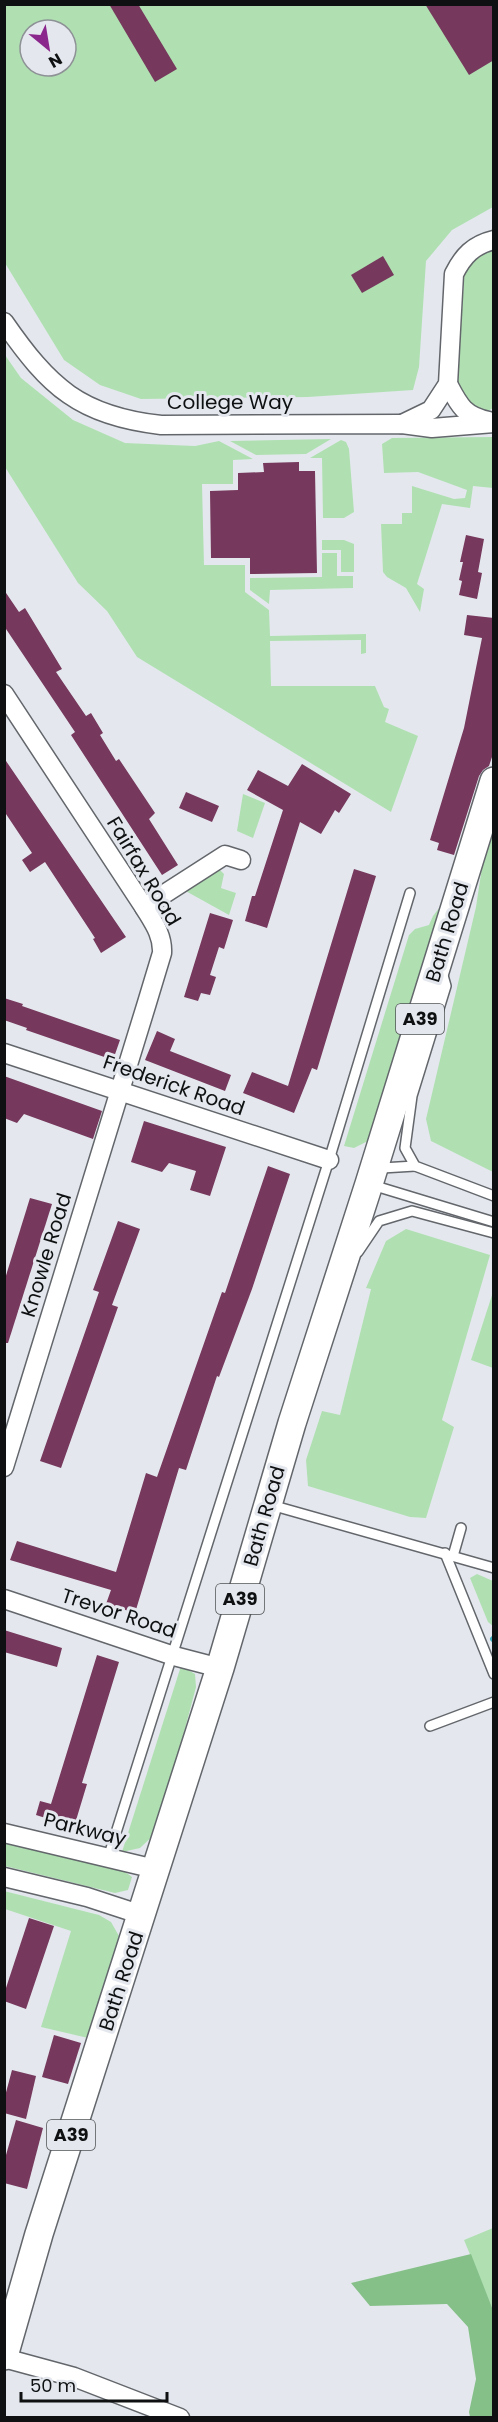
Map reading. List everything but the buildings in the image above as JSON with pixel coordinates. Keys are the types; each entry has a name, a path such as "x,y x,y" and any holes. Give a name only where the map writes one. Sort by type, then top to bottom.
{"main road":[{"name":"Bath Road","path":"4,2357 39,2234 220,1668 268,1505 494,781"}],"street":[{"path":"402,424 431,410 448,384 454,274 462,258 476,246 494,240"},
{"name":"College Way","path":"4,322 32,361 60,389 96,411 126,421 180,425 402,424 432,428 494,423"},
{"path":"448,384 465,412 474,418 494,423"},
{"name":"Fairfax Road","path":"7,703 144,906 160,936 162,953 121,1090"},
{"path":"144,906 225,855 241,860"},
{"name":"Frederick Road","path":"4,1053 329,1161"},
{"name":"Knowle Road","path":"4,1467 121,1090"},
{"name":"Trevor Road","path":"4,1599 174,1656 220,1668"},
{"name":"Parkway","path":"4,1833 155,1869"},
{"path":"4,1877 87,1897 142,1915"},
{"path":"4,2357 74,2377 180,2418"}],"lane":[{"path":"108,1858 174,1656 329,1161 410,893"},
{"path":"415,1166 405,1148 412,1096 446,986 439,961"},
{"path":"494,1196 415,1166 382,1168 369,1182 494,1222"},
{"path":"337,1283 379,1221 412,1211 494,1233"},
{"path":"268,1505 494,1568"},
{"path":"461,1528 449,1555 494,1674"},
{"path":"430,1726 494,1702"}],"green space":[{"path":"4,5 493,5 493,207 452,230 426,261 419,367 413,390 308,397 141,399 100,385 64,360 5,263"},
{"path":"493,251 493,408 486,412 468,406 457,388 465,266 480,254"},
{"path":"5,355 21,378 73,420 125,443 195,446 219,441 253,459 233,460 233,484 202,484 204,565 245,565 245,592 269,610 270,636 366,634 366,653 361,654 361,640 270,641 271,686 375,686 384,707 389,709 385,722 418,736 391,812 137,657 107,611 78,583 5,467"},
{"path":"493,437 493,488 473,486 470,508 442,504 417,584 424,589 420,612 406,588 387,577 383,572 381,524 402,524 402,513 412,513 412,486 454,499 465,498 467,490 418,472 384,473 382,444 392,438"},
{"path":"331,439 306,454 256,455 230,441"},
{"path":"341,440 346,442 349,449 354,512 344,518 323,518 322,458 310,458"},
{"path":"322,540 344,540 354,544 354,572 341,572 341,550 322,550"},
{"path":"322,553 337,553 337,576 353,576 353,588 270,590 269,604 250,590 250,578 322,577"},
{"path":"243,794 265,803 253,838 237,831"},
{"path":"487,834 494,836 493,1172 431,1141 426,1119 476,907"},
{"path":"219,869 224,874 221,888 236,893 229,915 182,889"},
{"path":"443,903 372,1139 354,1148 344,1146 409,935 415,929 429,925"},
{"path":"406,1229 490,1255 442,1420 454,1427 426,1518 410,1517 308,1486 306,1460 322,1411 340,1415 371,1289 366,1288 386,1241"},
{"path":"493,1292 493,1368 471,1360"},
{"path":"477,1574 493,1581 493,1626 488,1622 470,1578"},
{"path":"181,1666 195,1674 196,1687 158,1831 140,1848 122,1852"},
{"path":"5,1843 121,1869 132,1877 128,1890 115,1893 5,1866"},
{"path":"4,1891 99,1915 111,1922 119,1936 88,2038 41,2027 71,1931 5,1909"},
{"path":"493,2228 493,2310 464,2240"},
{"path":"471,2254 493,2310 493,2417 470,2417 476,2379 468,2327 447,2304 370,2306 351,2283"}]}
